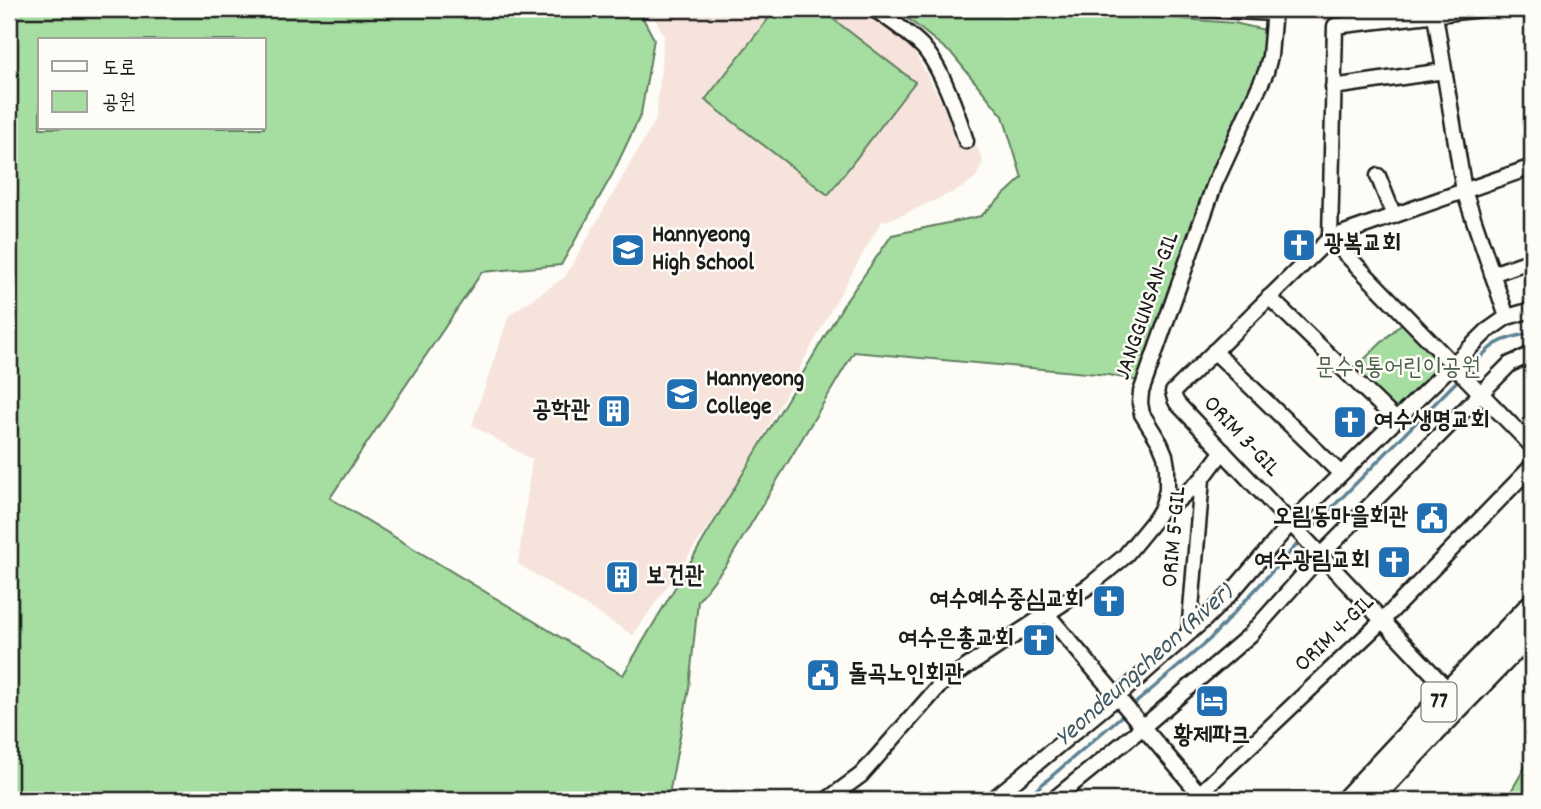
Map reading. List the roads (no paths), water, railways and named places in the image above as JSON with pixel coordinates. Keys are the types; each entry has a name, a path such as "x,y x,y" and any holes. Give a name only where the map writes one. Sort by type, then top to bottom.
{"main road":[{"name":"77","path":"1347,800 1532,605"},
{"name":"77","path":"1370,800 1532,631"}],"street":[{"path":"874,9 922,46 933,60 966,141"},
{"name":"JANGGUNSAN-GIL","path":"827,800 861,775 941,684 1089,586 1124,557 1162,508 1168,480 1165,455 1142,414 1141,392 1215,183 1266,72 1270,56 1273,11 1205,9"},
{"path":"1481,9 1335,26 1330,238 1532,446"},
{"path":"1435,15 1464,191 1507,317 1532,310"},
{"path":"1333,87 1444,71"},
{"path":"1330,238 1532,167"},
{"path":"1378,176 1394,216"},
{"name":"ORIM 3-GIL","path":"1321,555 1177,403 1174,390 1330,238"},
{"path":"1492,274 1532,260"},
{"path":"1269,297 1395,420"},
{"name":"ORIM 5-GIL","path":"992,800 1117,697 1217,608 1291,523 1487,331 1507,317"},
{"name":"ORIM 3-GIL","path":"1214,351 1341,474"},
{"path":"1053,800 1250,635 1321,555 1510,364 1532,354"},
{"name":"ORIM 5-GIL","path":"1189,633 1202,479 1223,451"},
{"name":"ORIM 4-GIL","path":"1199,798 1383,620 1532,466"},
{"path":"1162,508 1177,502 1202,479"},
{"path":"1321,555 1449,691"},
{"path":"1046,613 1199,798"}],"waterway":[{"name":"Yeondeungcheon (River)","path":"1465,373 1501,341 1532,333"},
{"name":"Yeondeungcheon (River)","path":"1307,533 1459,379"},
{"name":"Yeondeungcheon (River)","path":"1131,707 1209,640 1302,539"},
{"name":"Yeondeungcheon (River)","path":"1024,800 1125,713"}],"place":[{"name":"광복교회","path":"1299,245"},
{"name":"Hannyeong High School","path":"628,250"},
{"name":"Hannyeong College","path":"682,394"},
{"name":"공학관","path":"614,411"},
{"name":"여수생명교회","path":"1350,422"},
{"name":"오림동마을회관","path":"1432,518"},
{"name":"여수광림교회","path":"1394,562"},
{"name":"보건관","path":"622,577"},
{"name":"여수예수중심교회","path":"1109,601"},
{"name":"여수은총교회","path":"1039,640"},
{"name":"돌곡노인회관","path":"823,675"},
{"name":"황제파크","path":"1212,701"}],"park label":[{"name":"문수9통어린이공원","path":"1398,369"}]}
